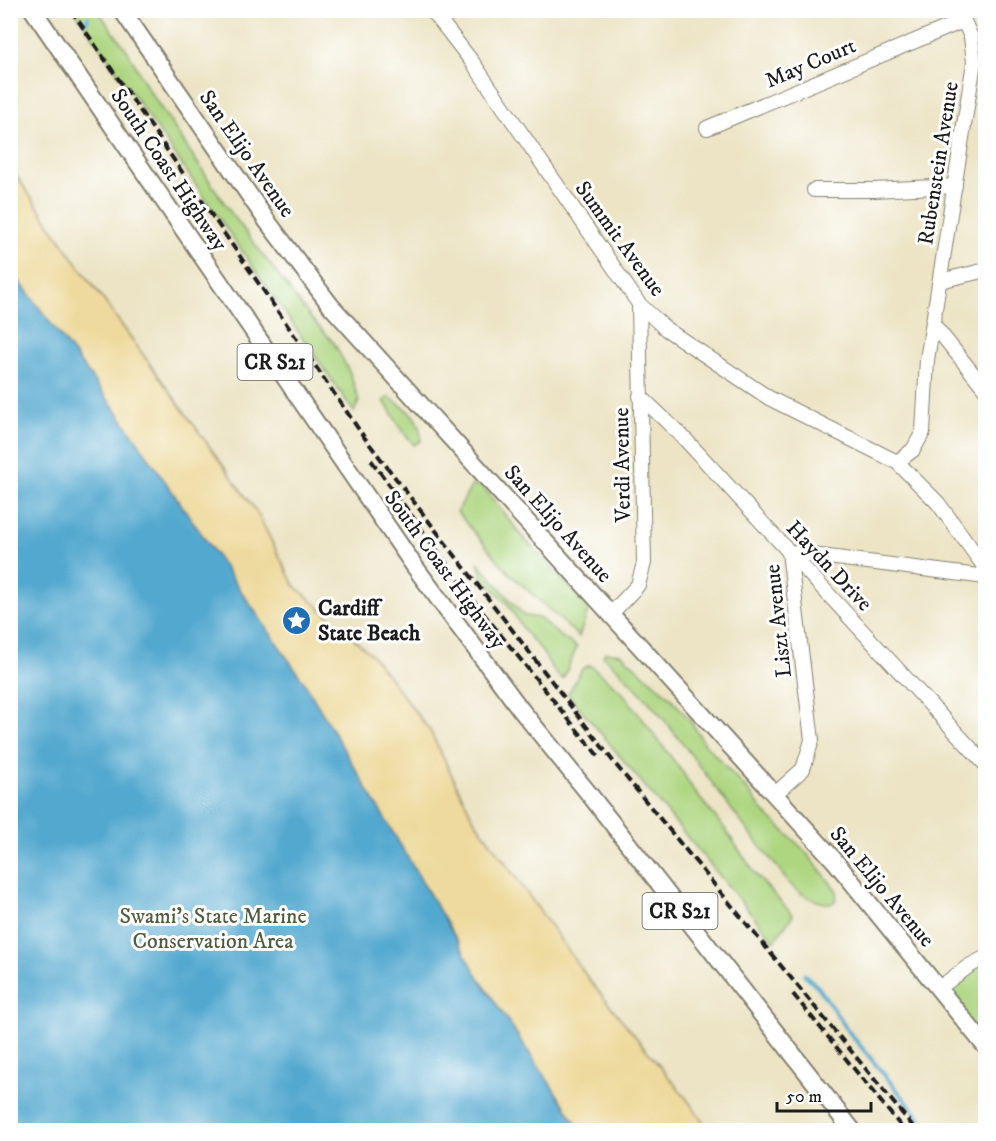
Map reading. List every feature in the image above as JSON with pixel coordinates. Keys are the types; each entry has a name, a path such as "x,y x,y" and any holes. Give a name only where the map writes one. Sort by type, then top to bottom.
{"main road":[{"name":"South Coast Highway","path":"33,10 415,567 521,710 852,1131"},
{"name":"San Elijo Avenue","path":"122,10 267,221 332,306 834,860 986,1047"}],"street":[{"name":"Summit Avenue","path":"432,10 473,63 639,303 666,329 769,398 897,462 938,503 984,566 986,576"},
{"name":"May Court","path":"707,128 961,16"},
{"name":"Rubenstein Avenue","path":"897,462 913,450 923,432 927,360 974,62 971,37 961,16"},
{"path":"814,190 955,186"},
{"path":"940,281 986,270"},
{"name":"Verdi Avenue","path":"611,614 638,585 644,563 639,303"},
{"path":"934,325 986,390"},
{"name":"Haydn Drive","path":"640,396 682,437 986,765"},
{"name":"Liszt Avenue","path":"775,794 803,769 812,740 789,552 986,576"},
{"path":"939,988 969,966 986,957"}],"green space":[{"path":"75,11 98,11 127,50 147,87 229,210 310,317 334,343 350,373 359,401 354,412"},
{"path":"389,397 416,420 421,441 414,445 404,433 384,401"},
{"path":"472,485 482,486 522,536 589,608 579,637 508,572 457,512"},
{"path":"478,562 524,616 539,618 577,647 563,679 555,673 508,604 483,578"},
{"path":"605,652 621,654 670,697 689,719 705,744 751,794 761,809 805,851 837,891 836,900 831,904 814,900 794,889 674,732 652,705 603,656"},
{"path":"590,665 622,692 694,791 725,829 756,875 793,915 774,941 568,694 582,669"},
{"path":"985,957 985,1047 939,989"}],"sand":[{"name":"Cardiff State Beach","path":"10,167 256,511 294,585 372,655 430,731 473,818 590,981 686,1098 709,1130 581,1130 481,981 118,413 11,270"}],"water":[{"name":"Swami's State Marine Conservation Area","path":"11,270 118,413 304,682 481,981 581,1130 11,1130"}],"waterway":[{"path":"86,22 88,17"},
{"path":"804,974 819,988 848,1031 930,1130"}],"railway":[{"path":"71,10 364,437 616,765 916,1130"},
{"path":"371,460 479,608 599,757"},
{"path":"793,994 904,1130"}],"place":[{"name":"Cardiff State Beach","path":"297,620"}]}
